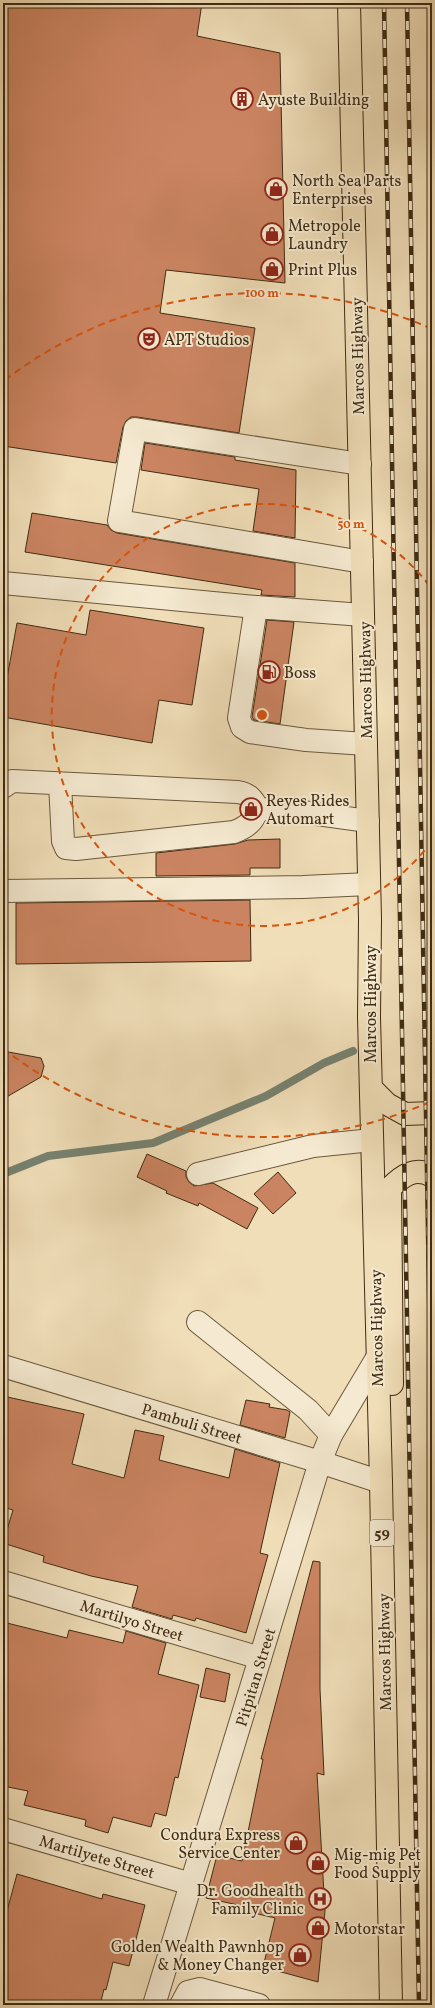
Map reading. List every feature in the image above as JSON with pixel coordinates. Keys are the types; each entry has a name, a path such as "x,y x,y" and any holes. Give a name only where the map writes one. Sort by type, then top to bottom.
{"main road":[{"name":"Marcos Highway","path":"349,3 368,821 369,1017 381,1482 390,2005"},
{"path":"371,1088 387,1104 405,1114 432,1114"},
{"path":"381,1482 393,1447 390,1188 399,1178 410,1172 426,1173 432,1176"}],"street":[{"path":"360,464 135,429 119,521 362,562"},
{"path":"3,583 256,607 363,614"},
{"path":"256,607 239,718 242,727 250,732 299,739 366,744"},
{"path":"3,786 12,781 245,793 253,798 258,809 254,819 246,828 234,832 76,849 66,848 63,841 60,784"},
{"path":"258,809 295,811 368,821"},
{"path":"3,891 303,887 369,884"},
{"path":"198,1174 313,1146 372,1140"},
{"path":"198,1322 308,1410 331,1435"},
{"name":"Pitpitan Street","path":"154,2005 320,1462 331,1435 377,1358"},
{"name":"Pambuli Street","path":"3,1366 320,1462 381,1482"},
{"name":"Martilyo Street","path":"3,1582 260,1658"},
{"name":"Martilyete Street","path":"3,1829 191,1884"},
{"path":"181,2005 188,1992 200,1989 259,2005"}],"building":[{"path":"3,3 202,3 197,36 280,53 285,283 166,270 160,313 255,328 239,433 131,417 126,421 123,427 116,463 3,446"},
{"path":"145,443 235,457 235,460 296,470 295,538 253,531 259,489 141,470"},
{"path":"32,513 107,525 111,530 117,533 295,563 295,597 261,595 262,590 25,552"},
{"path":"90,610 204,628 192,705 159,700 152,743 3,717 3,700 17,623 86,635"},
{"name":"Boss","path":"267,620 294,622 280,724 254,720 252,717"},
{"path":"280,839 280,868 250,868 250,875 156,876 156,853 235,844 248,840"},
{"path":"250,900 251,961 16,964 16,903"},
{"path":"3,1051 41,1058 44,1066 41,1077 3,1099"},
{"path":"147,1154 186,1171 186,1177 194,1186 213,1183 258,1208 247,1229 199,1203 198,1206 166,1193 167,1191 137,1177"},
{"path":"278,1172 296,1193 273,1214 254,1194"},
{"path":"3,1396 84,1414 72,1464 124,1478 135,1430 164,1436 159,1460 229,1478 235,1449 280,1463 260,1553 268,1555 246,1633 196,1618 195,1621 173,1615 172,1619 132,1607 138,1586 91,1576 43,1562 44,1556 3,1543 13,1510 3,1507"},
{"path":"246,1400 270,1404 269,1407 287,1410 290,1412 285,1438 240,1425"},
{"path":"313,1561 320,1562 320,1689 324,1775 317,1773 325,1911 318,1982 263,1967 275,1918 237,1909 238,1905 206,1898 217,1855 242,1861 263,1759 261,1759"},
{"path":"3,1622 67,1638 69,1630 123,1643 126,1631 166,1643 158,1674 199,1685 178,1778 175,1777 166,1816 155,1813 151,1827 113,1817 108,1833 85,1826 86,1820 24,1805 28,1791 3,1786"},
{"path":"206,1668 230,1674 225,1702 200,1697"},
{"path":"17,1874 102,1899 103,1894 145,1905 129,1966 113,1962 106,1990 104,1989 100,2005 18,2005 3,2001 3,1926"}],"waterway":[{"path":"3,1174 48,1156 153,1143 266,1096 324,1063 353,1051"}],"railway":[{"path":"384,3 419,2005"},
{"path":"407,3 432,1465"}],"place":[{"name":"Ayuste Building","path":"242,99"},
{"name":"North Sea Parts Enterprises","path":"276,189"},
{"name":"Metropole Laundry","path":"272,234"},
{"name":"Print Plus","path":"272,269"},
{"name":"APT Studios","path":"149,339"},
{"name":"Boss","path":"269,672"},
{"name":"Reyes Rides Automart","path":"251,809"},
{"name":"Condura Express Service Center","path":"296,1843"},
{"name":"Mig-mig Pet Food Supply","path":"318,1863"},
{"name":"Dr. Goodhealth Family Clinic","path":"320,1899"},
{"name":"Motorstar","path":"318,1928"},
{"name":"Golden Wealth Pawnhop & Money Changer","path":"300,1955"}]}
